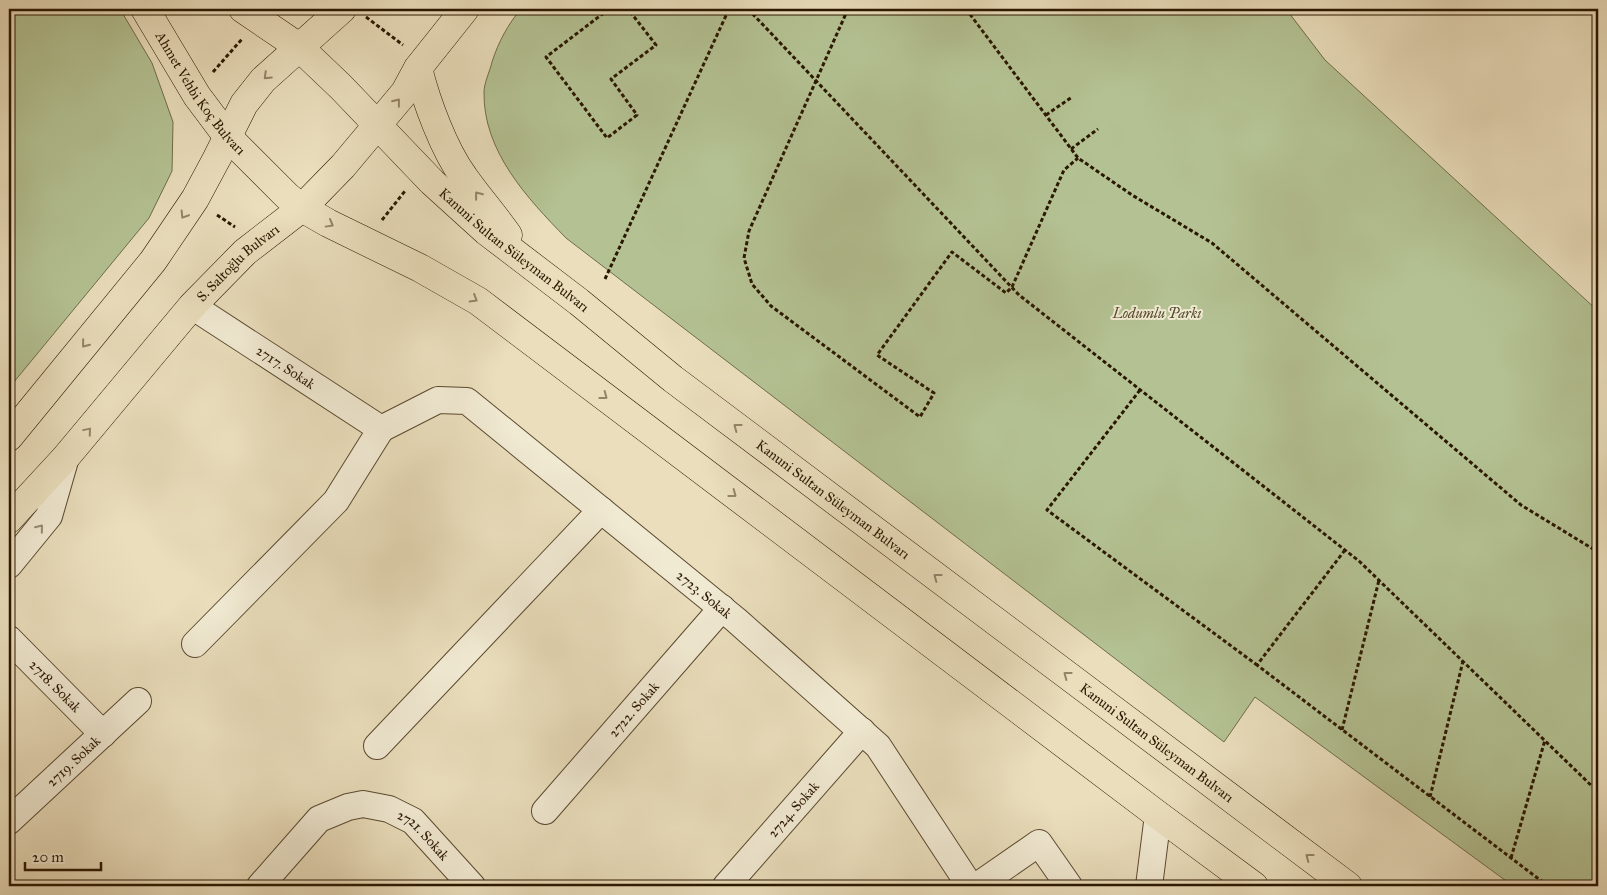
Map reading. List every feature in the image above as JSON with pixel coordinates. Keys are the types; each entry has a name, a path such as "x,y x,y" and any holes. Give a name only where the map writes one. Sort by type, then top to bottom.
{"main road":[{"name":"Ahmet Vehbi Koç Bulvarı","path":"145,9 197,96 227,136 287,196 302,208"},
{"path":"243,9 299,47"},
{"name":"S. Saltoğlu Bulvarı","path":"9,519 66,457 192,306 245,252 302,208 343,166 405,92 412,57 465,9"},
{"path":"9,438 154,261 195,199 244,104 263,80 299,47 353,13"},
{"name":"Kanuni Sultan Süleyman Bulvarı","path":"299,47 341,87 432,182 480,225 681,385 1348,886"},
{"path":"412,57 439,130 463,176 528,263"},
{"path":"302,208 370,245 420,268 478,301 1158,816 1254,886"}],"street":[{"name":"2717. Sokak","path":"192,306 381,429"},
{"name":"2723. Sokak","path":"381,429 438,400 467,401 722,608 878,746 970,886"},
{"path":"195,644 336,501 381,429"},
{"path":"9,565 49,516 66,457"},
{"path":"377,746 601,510"},
{"name":"2722. Sokak","path":"545,811 722,608"},
{"name":"2718. Sokak","path":"9,639 103,734"},
{"name":"2719. Sokak","path":"9,821 138,701"},
{"name":"2724. Sokak","path":"726,886 862,731"},
{"name":"2721. Sokak","path":"260,886 320,820 348,807 363,804 389,809 412,821 472,886"},
{"path":"1149,886 1158,816"},
{"path":"977,886 1039,843 1069,886"}],"path":[{"path":"609,9 546,56 608,138 637,115 610,79 656,45 628,9"},
{"path":"605,279 729,9"},
{"path":"748,9 1027,301 1345,550 1379,580 1598,792"},
{"path":"848,9 749,231 744,258 752,284 771,306 920,417 934,393 877,354 952,252 1006,293 1012,287 1064,170 1078,158"},
{"path":"966,9 1078,158 1132,195 1212,243 1522,505 1598,552"},
{"path":"353,13 412,57"},
{"path":"213,73 245,36"},
{"path":"1046,116 1072,97"},
{"path":"1071,149 1098,129"},
{"path":"380,223 408,187"},
{"path":"216,214 235,227"},
{"path":"1140,390 1047,510 1257,665 1548,886"},
{"path":"1257,665 1345,550"},
{"path":"1342,730 1379,580"},
{"path":"1430,797 1463,661"},
{"path":"1511,858 1545,740"}],"green space":[{"path":"9,9 120,9 152,63 173,122 172,171 149,218 9,388"},
{"name":"Lodumlu Parkı","path":"521,9 1286,9 1325,60 1598,311 1598,886 1513,886 1255,697 1224,742 566,238 537,207 510,172 499,154 486,114 484,88 492,62 504,34"}]}
